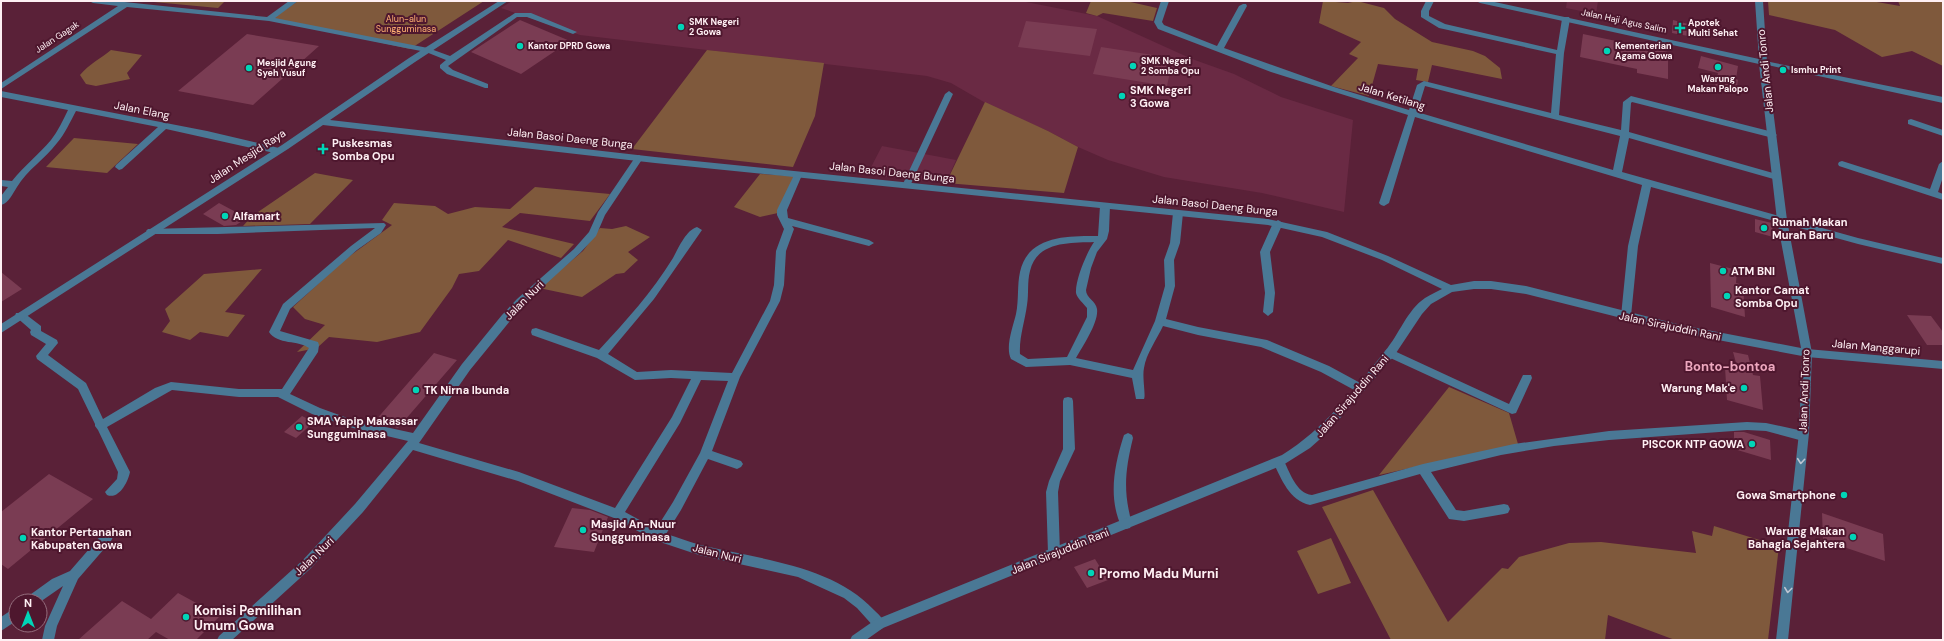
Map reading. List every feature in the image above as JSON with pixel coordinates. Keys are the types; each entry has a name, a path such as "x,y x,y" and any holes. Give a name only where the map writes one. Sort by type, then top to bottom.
{"street":[{"path":"93,1 269,19 428,50 451,59"},
{"path":"269,19 294,1"},
{"name":"Jalan Mesjid Raya","path":"1,329 279,151 428,50 504,1"},
{"name":"Jalan Ketilang","path":"1165,1 1158,22 1158,25 1165,29 1219,50 1324,87 1647,183 1782,220 1943,261"},
{"path":"1430,1 1425,11 1425,17 1442,26 1560,53"},
{"name":"Jalan Haji Agus Salim","path":"1480,1 1943,100"},
{"name":"Jalan Andi Tonro","path":"1759,1 1763,62 1782,220 1807,353 1804,434 1782,640"},
{"name":"Jalan Gagak","path":"1,86 124,5"},
{"path":"1219,50 1243,6"},
{"path":"485,86 450,72 444,68 444,65 515,15 528,15 573,32"},
{"path":"1555,116 1560,53 1566,19"},
{"path":"1384,204 1421,85 1424,83 1625,134 1777,176"},
{"name":"Jalan Elang","path":"1,94 164,126 279,151"},
{"path":"906,186 949,94"},
{"path":"1617,174 1625,134 1627,102 1631,99 1773,136"},
{"path":"1,202 9,194 14,184 28,167 53,143 61,132 73,108"},
{"name":"Jalan Basoi Daeng Bunga","path":"320,122 798,175 1278,223 1324,234 1385,258 1450,289"},
{"path":"1911,122 1943,133"},
{"path":"119,167 164,126"},
{"name":"Jalan Nuri","path":"223,640 306,565 334,537 413,442 466,368 506,318 520,302 577,251 593,234 601,214 639,158"},
{"path":"1842,164 1943,196"},
{"path":"1933,194 1943,164"},
{"path":"658,536 677,506 705,454 735,378 778,292 781,252 789,229 782,215 782,210 798,175"},
{"path":"1,183 14,184"},
{"path":"1626,316 1633,246 1647,183"},
{"path":"1070,361 1092,316 1092,308 1084,298 1081,290 1086,268 1093,251 1102,239 1104,231 1105,206"},
{"path":"1140,396 1136,375 1160,321 1170,286 1169,260 1175,244 1178,213"},
{"path":"786,221 869,244"},
{"path":"1268,312 1270,293 1265,256 1278,223"},
{"path":"152,231 218,232 381,224 378,231 354,248 286,308 276,324 274,332 281,337 294,338 314,345 314,349 285,393 284,398 346,422 413,442"},
{"path":"601,355 653,294 675,264 684,245 697,230"},
{"path":"1102,239 1061,241 1041,245 1032,253 1025,270 1023,306 1016,342 1016,356 1026,363 1070,361 1136,375"},
{"name":"Jalan Sirajuddin Rani","path":"856,640 879,624 1279,462 1297,452 1320,434 1390,353 1418,310 1428,301 1450,289 1474,285 1503,286 1546,294 1681,330 1807,353"},
{"path":"20,316 37,329 35,332 53,343 41,356 82,386 100,426 124,472 122,481 111,492"},
{"path":"1160,321 1198,331 1263,343 1325,369 1360,388"},
{"path":"536,332 601,355 635,376 671,374 735,378"},
{"path":"1390,353 1512,410 1527,378"},
{"name":"Jalan Manggarupi","path":"1807,353 1943,365"},
{"path":"618,514 676,420 698,375"},
{"path":"100,426 159,391 171,386 239,393 285,393"},
{"path":"1054,553 1053,488 1059,470 1068,456 1068,401"},
{"path":"1279,462 1299,496 1310,500 1423,469 1497,451 1528,446 1614,436 1747,426 1766,427 1803,436"},
{"path":"1126,524 1119,497 1118,485 1119,470 1128,438"},
{"name":"Jalan Nuri","path":"413,442 519,477 618,514 658,536 717,555 799,572 848,594 861,604 879,624"},
{"path":"705,454 737,464"},
{"path":"1423,469 1453,515 1464,516 1504,509"},
{"path":"48,640 51,626 74,575 108,537"},
{"path":"42,593 56,583 74,575"}],"shaded area":[{"name":"SMK Negeri 3 Gowa","path":"512,1 1021,1 1097,16 1192,59 1234,74 1281,97 1353,120 1344,212 1262,193 1164,177 1108,160 1078,147 1048,131 996,109 951,83 927,76 580,35 501,8"},
{"path":"1567,1 1598,1 1596,14 1566,8"},
{"path":"882,146 956,160 946,183 867,175"}],"green space":[{"path":"143,1 225,1 218,8"},
{"name":"Alun-alun Sungguminasa","path":"298,1 484,1 410,49 272,19"},
{"path":"1091,1 1126,1 1157,8 1153,21 1103,13 1097,16 1086,13"},
{"path":"1323,1 1348,3 1357,1 1384,8 1395,19 1432,42 1473,51 1485,56 1500,68 1502,79 1432,65 1428,82 1416,80 1418,69 1378,64 1369,96 1331,86 1358,58 1349,54 1361,42 1319,23"},
{"path":"1768,1 1871,1 1900,6 1898,1 1943,1 1943,66 1912,51 1882,57 1835,30 1769,15"},
{"path":"111,50 142,55 127,73 130,79 96,86 86,84 80,75 83,71"},
{"path":"707,50 824,63 815,116 793,167 632,149"},
{"path":"985,102 1048,131 1078,147 1064,193 946,183"},
{"path":"74,138 138,144 107,173 46,167"},
{"path":"315,173 353,180 310,224 243,226 252,216"},
{"path":"760,174 794,176 778,213 760,217 734,207"},
{"path":"535,187 610,194 590,221 520,213 502,227 574,244 561,258 508,240 479,271 459,274 452,288 420,332 377,342 329,337 317,348 297,352 325,325 305,319 293,307 343,261 392,225 382,220 394,203 435,206 448,214 475,207 510,209"},
{"path":"626,226 650,237 628,252 638,260 624,273 616,274 582,297 539,288 583,251 600,228 612,229"},
{"path":"262,269 225,312 245,315 228,337 200,332 190,340 162,332 170,321 165,309 204,274"},
{"path":"1449,387 1509,413 1518,444 1379,475"},
{"path":"1373,490 1448,622 1502,568 1508,569 1519,557 1569,543 1601,542 1696,553 1692,531 1712,536 1714,526 1779,546 1768,640 1675,640 1608,615 1605,640 1391,640 1322,507"},
{"path":"1331,538 1351,583 1318,594 1297,551"}],"building":[{"name":"Kantor DPRD Gowa","path":"520,20 570,41 521,74 471,52"},
{"name":"Apotek Multi Sehat","path":"1673,20 1688,24 1688,36 1672,33"},
{"path":"1026,21 1097,29 1090,56 1018,47"},
{"name":"Mesjid Agung Syeh Yusuf","path":"247,34 319,46 253,105 178,91"},
{"path":"1583,34 1668,52 1668,79 1637,73 1637,69 1580,57"},
{"name":"SMK Negeri 2 Somba Opu","path":"1101,47 1173,58 1167,86 1093,74"},
{"name":"Warung Makan Palopo","path":"1701,56 1738,66 1736,93 1715,87 1718,73 1698,68"},
{"name":"Alfamart","path":"219,203 247,218 236,225 224,226 203,214"},
{"name":"Rumah Makan Murah Baru","path":"1755,219 1772,223 1773,237 1755,232"},
{"name":"Kantor Camat Somba Opu","path":"1710,263 1737,270 1736,283 1743,285 1745,317 1711,307"},
{"path":"1,272 22,289 1,302"},
{"path":"1907,315 1931,316 1943,332 1943,345 1927,345"},
{"name":"Warung Mak'e","path":"1733,352 1748,355 1753,375 1760,376 1763,410 1727,400 1725,367 1738,370"},
{"name":"TK Nirna Ibunda","path":"434,353 457,360 398,428 375,421"},
{"name":"SMA Yapip Makassar Sungguminasa","path":"302,416 314,422 296,438 284,432"},
{"name":"PISCOK NTP GOWA","path":"1734,432 1744,432 1770,440 1771,460 1734,449"},
{"name":"Kantor Pertanahan Kabupaten Gowa","path":"49,474 93,499 8,569 1,564 1,512"},
{"name":"Masjid An-Nuur Sungguminasa","path":"572,508 590,510 608,517 594,552 554,547"},
{"name":"Warung Makan Bahagia Sejahtera","path":"1822,513 1883,534 1885,561 1823,540"},
{"name":"Promo Madu Murni","path":"1095,559 1108,580 1087,588 1074,567"},
{"name":"Komisi Pemilihan Umum Gowa","path":"178,593 220,616 196,640 170,640 156,632 147,640 78,640 122,601 151,619"}],"place":[{"name":"SMK Negeri 2 Gowa","path":"681,27"},
{"name":"Apotek Multi Sehat","path":"1680,28"},
{"name":"Kantor DPRD Gowa","path":"520,46"},
{"name":"Kementerian Agama Gowa","path":"1607,51"},
{"name":"SMK Negeri 2 Somba Opu","path":"1133,66"},
{"name":"Warung Makan Palopo","path":"1718,67"},
{"name":"Mesjid Agung Syeh Yusuf","path":"249,68"},
{"name":"Ismhu Print","path":"1783,70"},
{"name":"SMK Negeri 3 Gowa","path":"1122,96"},
{"name":"Puskesmas Somba Opu","path":"323,149"},
{"name":"Alfamart","path":"225,216"},
{"name":"Rumah Makan Murah Baru","path":"1764,228"},
{"name":"ATM BNI","path":"1723,271"},
{"name":"Kantor Camat Somba Opu","path":"1727,296"},
{"name":"Warung Mak'e","path":"1744,388"},
{"name":"TK Nirna Ibunda","path":"416,390"},
{"name":"SMA Yapip Makassar Sungguminasa","path":"299,427"},
{"name":"PISCOK NTP GOWA","path":"1752,444"},
{"name":"Gowa Smartphone","path":"1844,495"},
{"name":"Masjid An-Nuur Sungguminasa","path":"583,530"},
{"name":"Warung Makan Bahagia Sejahtera","path":"1853,537"},
{"name":"Kantor Pertanahan Kabupaten Gowa","path":"23,538"},
{"name":"Promo Madu Murni","path":"1091,573"},
{"name":"Komisi Pemilihan Umum Gowa","path":"186,617"}],"district":[{"name":"Bonto-bontoa","path":"1730,366"}]}
